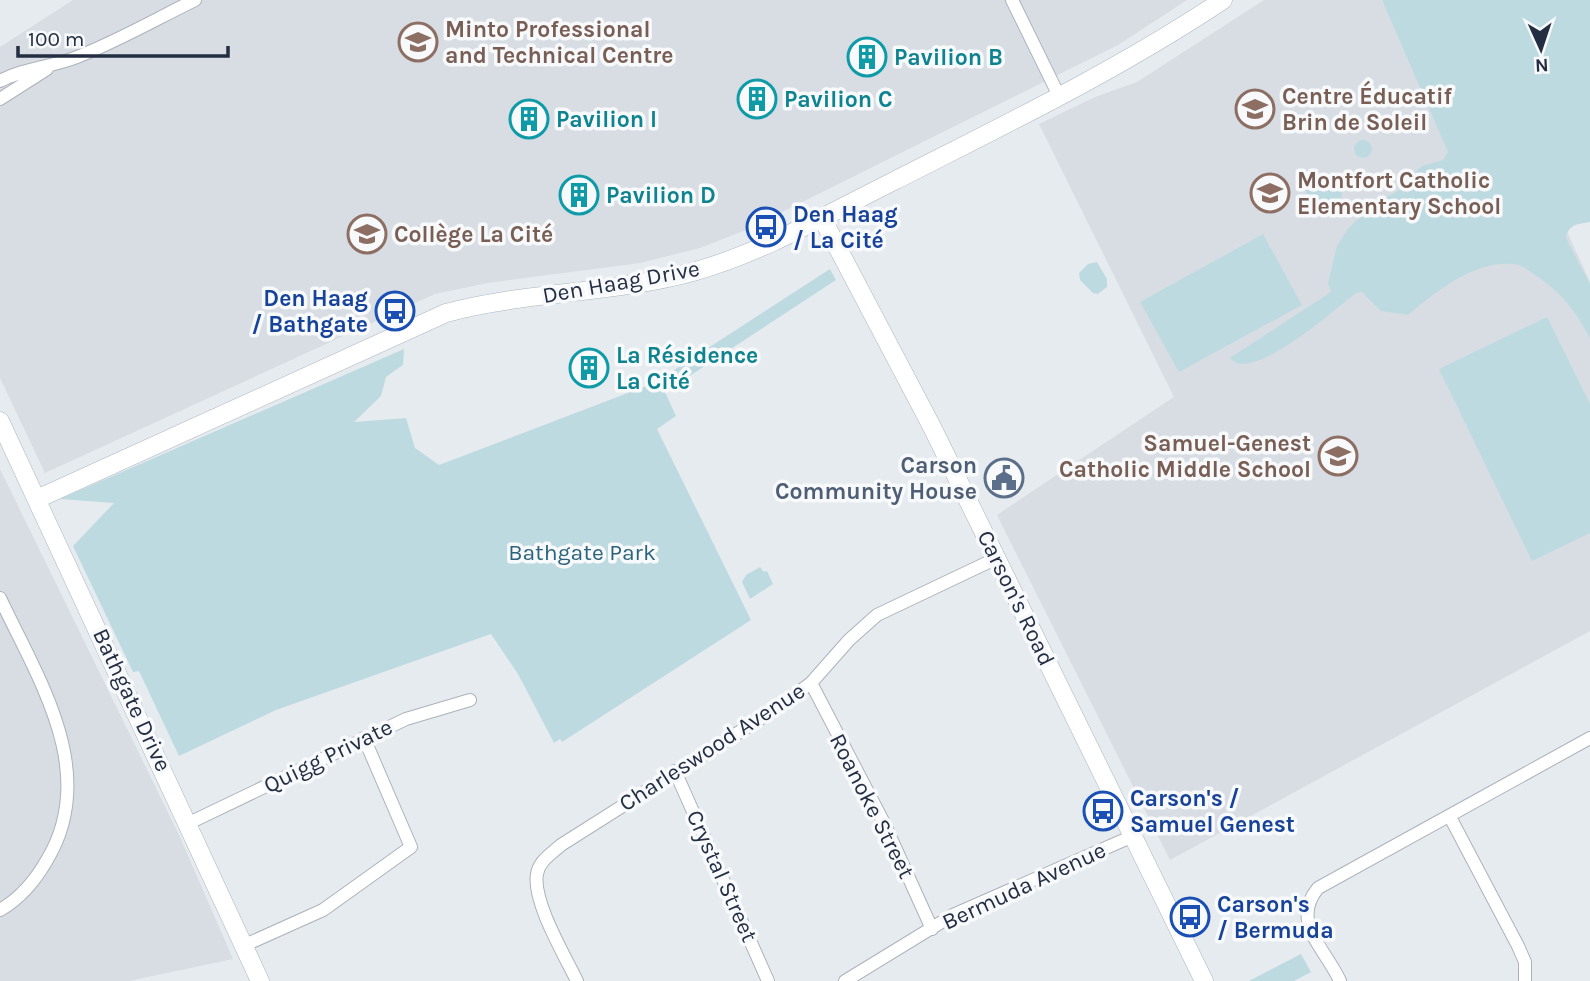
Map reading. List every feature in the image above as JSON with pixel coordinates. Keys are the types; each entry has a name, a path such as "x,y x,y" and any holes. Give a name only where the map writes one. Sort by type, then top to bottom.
{"street":[{"path":"0,99 50,67 112,42 195,0"},
{"path":"1012,0 1039,50 1060,98"},
{"name":"Den Haag Drive","path":"37,499 446,313 480,305 666,279 728,261 822,218 1060,98 1134,58 1223,0"},
{"path":"0,81 18,72 50,67"},
{"name":"Carson's Road","path":"822,218 997,558 1204,981"},
{"name":"Bathgate Drive","path":"0,421 189,823 260,981"},
{"name":"Charleswood Avenue","path":"577,981 537,895 537,875 542,862 561,845 811,683 849,640 877,615 997,558"},
{"path":"0,598 52,709 66,754 70,788 65,820 54,850 36,880 12,904 0,910"},
{"name":"Roanoke Street","path":"811,683 884,823 932,929"},
{"name":"Quigg Private","path":"189,823 406,719 470,699"},
{"path":"245,945 323,910 411,847 365,738"},
{"path":"1340,981 1307,922 1305,908 1318,888 1590,738"},
{"name":"Crystal Street","path":"675,771 768,981"},
{"path":"1450,817 1518,946 1525,962 1525,981"},
{"name":"Bermuda Avenue","path":"845,981 953,915 1133,836"}],"shaded area":[{"name":"Collège La Cité","path":"73,0 1187,0 1118,45 746,230 700,248 640,263 488,283 435,294 45,473 0,378 0,47"},
{"name":"Samuel-Genest Catholic Middle School","path":"1264,0 1382,0 1470,199 1565,227 1590,282 1590,631 1170,860 997,515 1174,397 1039,124 1095,97 1137,82"},
{"path":"0,469 179,835 233,959 129,981 0,981"}],"green space":[{"path":"1382,0 1590,0 1590,222 1572,227 1566,238 1590,284 1590,338 1574,312 1555,290 1521,266 1504,264 1488,266 1459,278 1408,315 1381,311 1362,292 1356,293 1274,354 1241,364 1230,358 1331,292 1328,283 1337,246 1347,230 1374,203 1406,187 1409,178 1422,166 1443,160 1448,152"},
{"path":"1418,113 1426,121 1426,128 1415,135 1404,119"},
{"path":"1359,140 1367,140 1372,149 1370,156 1359,158 1354,153 1354,145"},
{"path":"1324,173 1337,178 1342,191 1337,204 1324,209 1311,204 1306,191 1311,178"},
{"path":"1263,234 1302,305 1179,372 1140,302"},
{"path":"1097,262 1107,279 1107,287 1098,294 1093,293 1080,280 1079,273 1088,264"},
{"name":"Bathgate Park","path":"830,269 836,280 665,392 676,416 657,429 751,620 562,742 560,739 554,743 518,674 491,634 276,710 179,756 139,671 133,672 73,546 114,503 60,499 404,349 403,365 386,377 381,396 354,422 406,418 415,448 439,465 654,383"},
{"path":"1547,317 1590,404 1590,533 1532,561 1439,369"},
{"path":"760,567 764,572 767,571 773,584 750,599 742,582 746,575"},
{"path":"1301,954 1311,972 1294,981 1249,981"}],"place":[{"name":"Minto Professional and Technical Centre","path":"418,42"},
{"name":"Pavilion B","path":"867,57"},
{"name":"Pavilion C","path":"757,99"},
{"name":"Centre Éducatif Brin de Soleil","path":"1255,109"},
{"name":"Pavilion I","path":"529,119"},
{"name":"Montfort Catholic Elementary School","path":"1270,193"},
{"name":"Pavilion D","path":"579,195"},
{"name":"Den Haag / La Cité","path":"766,227"},
{"name":"Collège La Cité","path":"367,234"},
{"name":"Den Haag / Bathgate","path":"395,311"},
{"name":"La Résidence La Cité","path":"589,368"},
{"name":"Samuel-Genest Catholic Middle School","path":"1338,456"},
{"name":"Carson Community House","path":"1004,478"},
{"name":"Carson's / Samuel Genest","path":"1103,811"},
{"name":"Carson's / Bermuda","path":"1190,917"}]}
